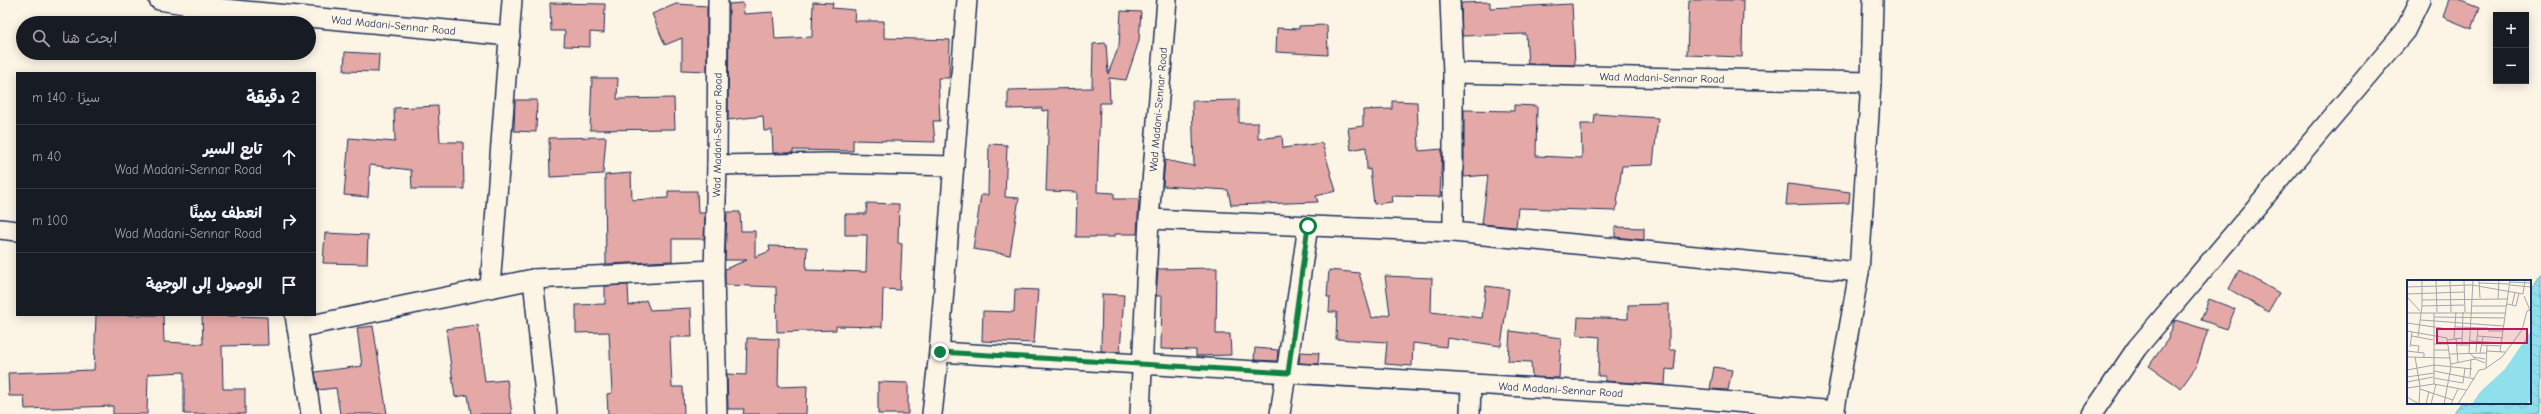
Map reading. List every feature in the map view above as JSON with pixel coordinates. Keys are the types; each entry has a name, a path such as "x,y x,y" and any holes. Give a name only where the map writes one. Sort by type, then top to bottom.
{"street":[{"name":"Wad Madani-Sennar Road","path":"159,0 203,7 298,16"},
{"path":"490,287 512,0"},
{"name":"Wad Madani-Sennar Road","path":"717,414 714,270 717,165 718,0"},
{"path":"932,414 940,352 967,0"},
{"name":"Wad Madani-Sennar Road","path":"1140,414 1144,365 1149,219 1167,0"},
{"path":"1450,0 1453,73 1452,232"},
{"name":"Wad Madani-Sennar Road","path":"940,352 1654,396 1834,413 1859,272 1871,82 1873,0"},
{"path":"2092,414 2137,348 2405,31 2420,0"},
{"name":"Wad Madani-Sennar Road","path":"316,18 510,36"},
{"name":"Wad Madani-Sennar Road","path":"1453,73 1871,82"},
{"path":"717,165 828,163 954,166"},
{"path":"1149,219 1452,232 1859,272"},
{"path":"1280,414 1288,373 1308,226"},
{"path":"0,229 16,231"},
{"path":"311,414 296,321 533,279 714,270"},
{"path":"533,279 547,414"},
{"path":"1470,414 1472,385"}],"water":[{"path":"2541,275 2541,414 2452,414 2459,404 2531,404 2531,291"}],"building":[{"path":"1689,0 1743,0 1742,57 1687,55"},
{"path":"2449,0 2462,0 2480,7 2472,29 2443,17"},
{"path":"813,2 833,3 832,8 855,10 854,21 884,21 884,38 950,40 949,78 938,78 940,121 933,121 935,142 853,140 853,151 793,150 793,153 773,153 772,130 764,131 763,116 728,120 729,4 743,3 744,14 773,12 775,39 812,37"},
{"path":"1490,2 1490,8 1572,4 1575,65 1528,64 1526,34 1462,36 1461,3"},
{"path":"550,3 605,4 604,33 590,32 590,47 564,46 565,31 551,31"},
{"path":"676,4 707,6 707,71 682,70 682,38 665,45 652,14"},
{"path":"1121,11 1141,12 1139,41 1126,80 1109,78 1110,103 1100,103 1097,192 1114,193 1114,199 1139,199 1137,234 1114,234 1114,237 1076,237 1077,192 1046,191 1049,110 1042,111 1042,108 1008,109 1008,90 1092,88 1093,44 1106,43 1108,74 1119,46"},
{"path":"1327,25 1328,55 1276,52 1277,28 1299,29 1299,26"},
{"path":"345,52 379,54 378,72 344,71"},
{"path":"592,78 618,78 617,99 674,98 675,129 590,130"},
{"path":"515,100 537,100 536,132 514,131"},
{"path":"1239,100 1239,123 1258,123 1258,139 1282,136 1283,148 1322,143 1336,191 1316,196 1318,202 1231,205 1228,190 1163,186 1165,160 1194,166 1192,101"},
{"path":"1392,101 1417,102 1419,151 1442,149 1440,197 1391,196 1392,202 1374,204 1370,169 1367,170 1366,147 1351,150 1348,128 1363,126 1363,110 1392,109"},
{"path":"1514,105 1537,106 1536,156 1582,158 1581,124 1594,124 1595,114 1658,118 1653,165 1622,166 1616,211 1518,208 1516,227 1482,224 1488,175 1464,177 1464,110 1514,111"},
{"path":"438,106 440,142 463,142 464,189 412,189 411,170 370,165 368,197 344,195 349,138 395,142 394,108"},
{"path":"606,137 603,174 550,177 549,138"},
{"path":"989,144 1007,145 1005,197 1019,198 1010,255 973,249 981,195 988,195"},
{"path":"631,173 632,200 668,198 668,191 697,191 698,213 705,213 704,239 672,239 672,261 606,264 605,175"},
{"path":"1788,184 1850,192 1849,203 1786,205"},
{"path":"867,203 899,204 898,243 902,244 900,290 883,289 882,327 836,326 836,330 777,332 776,287 725,285 725,269 747,260 725,260 727,212 740,212 741,231 755,231 755,257 770,251 769,246 807,247 806,270 866,272 867,235 845,235 845,214 866,214"},
{"path":"1615,227 1644,228 1644,240 1615,237"},
{"path":"325,233 368,235 367,264 323,263"},
{"path":"1217,268 1216,334 1230,334 1231,355 1196,356 1196,350 1161,349 1162,296 1156,296 1158,269"},
{"path":"1329,270 1359,273 1372,318 1390,314 1385,276 1432,278 1431,312 1482,318 1486,286 1509,289 1501,346 1447,338 1446,347 1413,343 1412,366 1385,364 1387,342 1336,339 1337,312 1329,312 1330,297 1327,297"},
{"path":"2239,270 2279,293 2268,312 2229,289"},
{"path":"628,285 629,306 646,300 650,310 691,308 692,337 670,337 672,387 683,387 684,414 608,414 607,394 612,393 609,332 576,333 576,305 605,304 605,286"},
{"path":"1015,289 1038,290 1034,343 982,341 983,311 1014,312"},
{"path":"1102,294 1124,295 1120,352 1101,351"},
{"path":"2209,299 2235,309 2227,329 2201,320"},
{"path":"1669,304 1669,350 1676,350 1674,370 1666,369 1665,385 1605,381 1605,376 1598,376 1600,337 1577,335 1578,317 1628,319 1628,305"},
{"path":"96,316 163,316 164,342 203,344 202,316 267,317 268,345 222,346 223,389 245,389 245,414 184,414 184,372 148,374 147,414 113,414 113,406 25,409 24,396 9,396 8,373 94,370"},
{"path":"2175,320 2208,330 2196,367 2181,388 2149,366 2168,339"},
{"path":"478,325 485,382 507,380 512,414 471,414 468,395 455,397 446,329"},
{"path":"373,326 387,414 340,414 336,388 318,390 315,372 362,366 357,328"},
{"path":"1510,331 1561,338 1559,378 1532,377 1531,362 1508,361"},
{"path":"747,338 779,339 778,387 807,386 806,414 743,414 744,409 728,409 727,374 746,375"},
{"path":"1255,348 1278,350 1277,361 1254,360"},
{"path":"1300,352 1319,353 1318,364 1299,363"},
{"path":"1714,367 1732,370 1728,390 1710,389"},
{"path":"878,382 908,383 908,414 878,414"}],"route":[{"path":"940,352 1288,373 1308,226"}]}
